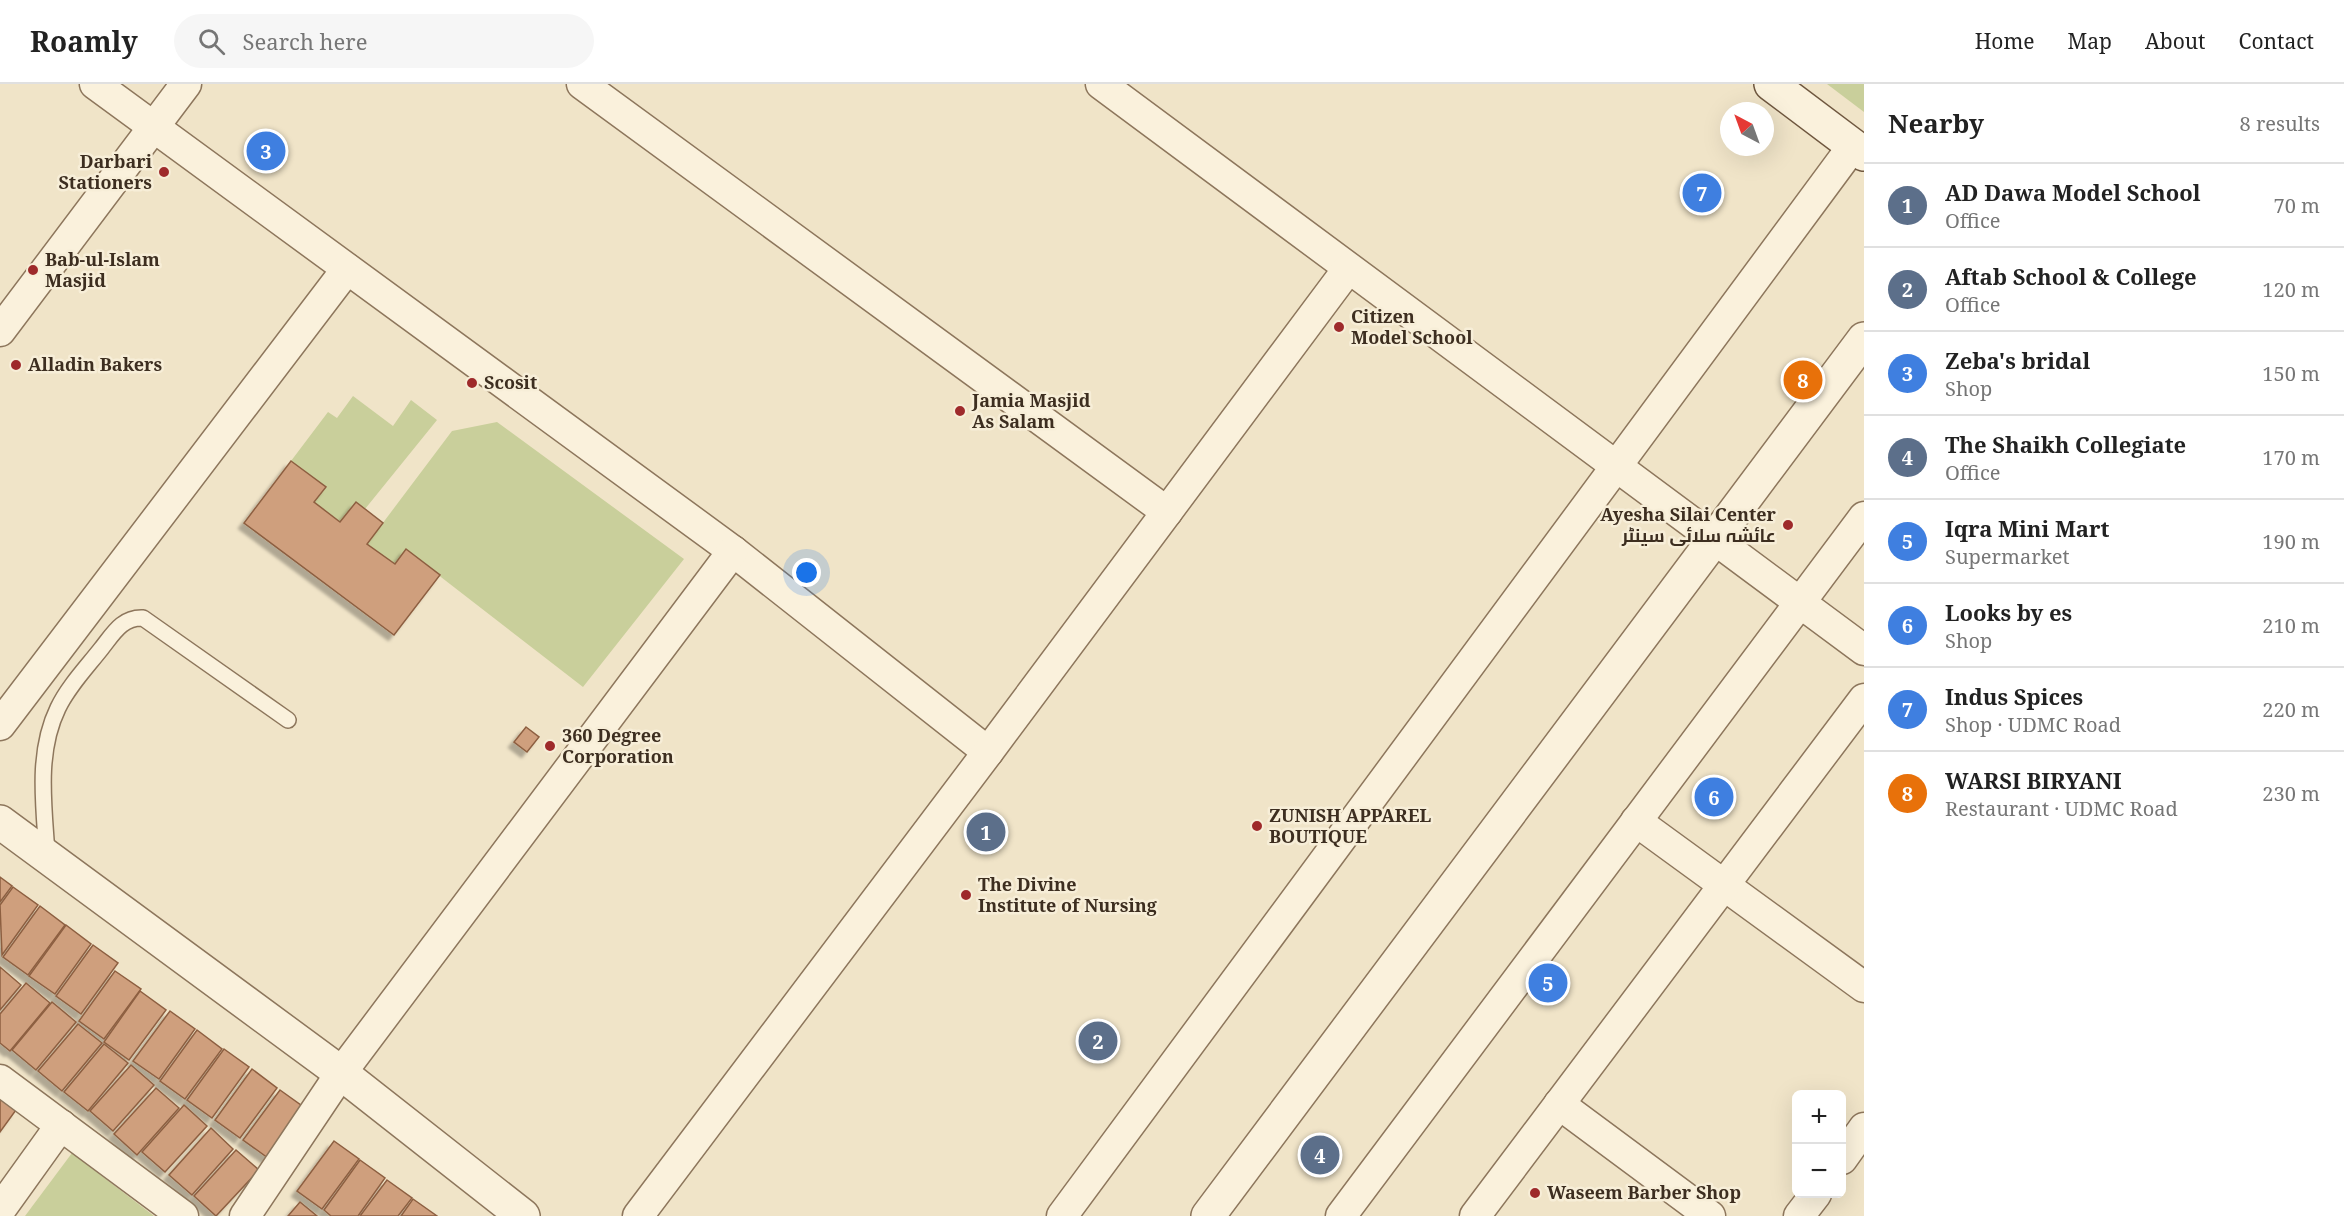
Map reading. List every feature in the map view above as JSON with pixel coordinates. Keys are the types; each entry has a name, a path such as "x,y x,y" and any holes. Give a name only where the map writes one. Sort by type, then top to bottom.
{"street":[{"path":"95,84 733,552 988,752"},
{"path":"0,331 186,84"},
{"path":"582,84 1167,512"},
{"path":"1101,84 1864,650"},
{"path":"1062,1216 1616,467 1858,150 1771,84"},
{"path":"0,725 347,268"},
{"path":"638,1216 988,752 1348,268"},
{"path":"1208,1216 1864,339"},
{"path":"1341,1216 1864,517"},
{"path":"245,1216 340,1073 733,552"},
{"path":"1475,1216 1864,699"},
{"path":"1636,821 1864,987"},
{"path":"0,822 340,1073 523,1216"},
{"path":"0,1080 183,1216"},
{"path":"1560,1104 1710,1216"},
{"path":"0,1210 61,1125"},
{"path":"1846,1153 1864,1128"},
{"path":"1799,1216 1813,1198"}],"lane":[{"path":"47,857 42,779 51,724 58,706 121,624 132,618 143,618 288,720"}],"green space":[{"path":"1827,84 1864,84 1864,112"},
{"path":"353,396 393,426 411,400 437,420 365,509 356,502 340,522 314,502 326,487 291,461 328,412 337,418"},
{"path":"497,422 684,559 583,687 406,550 395,564 367,544 452,431"},
{"path":"72,1153 154,1216 25,1216"}],"building":[{"path":"291,461 326,487 314,502 340,522 356,502 383,523 367,544 395,564 406,549 440,575 394,635 244,523"},
{"path":"526,727 539,737 527,752 514,742"},
{"path":"0,877 12,886 0,902"},
{"path":"13,887 38,905 2,955 0,905"},
{"path":"40,906 65,925 28,975 3,957"},
{"path":"66,925 91,944 55,994 29,976"},
{"path":"93,945 118,963 81,1014 56,996"},
{"path":"0,967 21,985 0,1010"},
{"path":"115,971 141,989 104,1039 79,1021"},
{"path":"26,983 50,1003 10,1051 0,1043 0,1014"},
{"path":"140,991 166,1010 129,1060 104,1042"},
{"path":"52,1002 76,1022 36,1070 12,1050"},
{"path":"170,1011 195,1029 159,1079 133,1061"},
{"path":"78,1024 102,1043 62,1091 38,1071"},
{"path":"197,1030 222,1049 185,1099 160,1081"},
{"path":"104,1044 128,1063 88,1111 64,1092"},
{"path":"224,1049 249,1067 212,1118 187,1100"},
{"path":"131,1065 154,1085 113,1131 90,1111"},
{"path":"252,1069 277,1088 240,1138 215,1120"},
{"path":"156,1088 179,1108 137,1155 114,1134"},
{"path":"280,1090 305,1108 268,1158 243,1140"},
{"path":"0,1099 16,1110 0,1132"},
{"path":"184,1105 207,1126 165,1172 142,1152"},
{"path":"211,1128 233,1149 192,1195 169,1175"},
{"path":"334,1141 359,1159 322,1209 297,1191"},
{"path":"236,1150 259,1170 216,1216 194,1196"},
{"path":"360,1160 385,1178 358,1216 331,1216 324,1210"},
{"path":"387,1180 412,1198 398,1216 360,1216"},
{"path":"413,1199 437,1216 401,1216"},
{"path":"300,1202 317,1216 288,1216"}],"place":[{"name":"Zeba's bridal","path":"266,151"},
{"name":"Darbari Stationers","path":"164,172"},
{"name":"Indus Spices","path":"1702,193"},
{"name":"Bab-ul-Islam Masjid","path":"33,270"},
{"name":"Citizen Model School","path":"1339,327"},
{"name":"Alladin Bakers","path":"16,365"},
{"name":"WARSI BIRYANI","path":"1803,380"},
{"name":"Scosit","path":"472,383"},
{"name":"Jamia Masjid As Salam","path":"960,411"},
{"name":"Ayesha Silai Center عائشہ سلائی سینٹر","path":"1788,525"},
{"name":"360 Degree Corporation","path":"550,746"},
{"name":"Looks by es","path":"1714,797"},
{"name":"ZUNISH APPAREL BOUTIQUE","path":"1257,826"},
{"name":"AD Dawa Model School","path":"986,832"},
{"name":"The Divine Institute of Nursing","path":"966,895"},
{"name":"Iqra Mini Mart","path":"1548,983"},
{"name":"Aftab School & College","path":"1098,1041"},
{"name":"The Shaikh Collegiate","path":"1320,1155"},
{"name":"Waseem Barber Shop","path":"1535,1193"}]}
